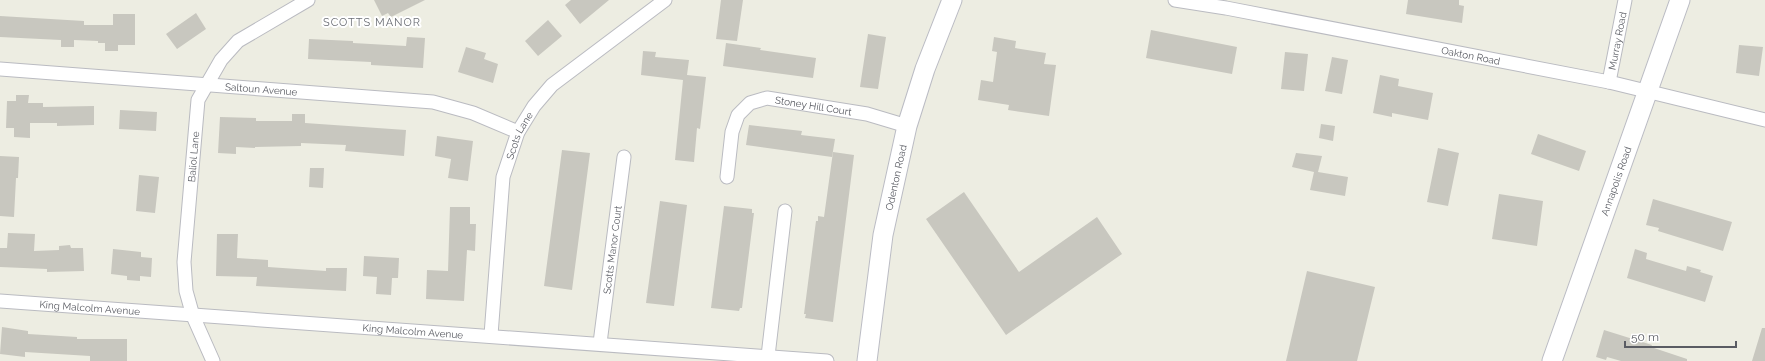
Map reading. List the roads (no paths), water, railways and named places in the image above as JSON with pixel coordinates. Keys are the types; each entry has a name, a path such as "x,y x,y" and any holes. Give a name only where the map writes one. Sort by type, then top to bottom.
{"main road":[{"name":"Odenton Road","path":"867,361 883,235 907,126 925,69 952,0"},
{"name":"Annapolis Road","path":"1552,361 1680,0"}],"street":[{"name":"Baliol Lane","path":"213,361 193,316 186,291 184,262 195,117 198,100 221,60 238,41 308,0"},
{"name":"Scots Lane","path":"491,335 503,177 518,132 534,106 552,85 665,0"},
{"name":"Oakton Road","path":"1175,0 1609,82 1765,120"},
{"name":"Murray Road","path":"1609,82 1625,0"},
{"name":"Saltoun Avenue","path":"0,69 433,102 473,113 518,132"},
{"name":"Stoney Hill Court","path":"727,177 732,132 738,115 750,103 767,98 867,114 907,126"},
{"name":"Scotts Manor Court","path":"600,343 624,157"},
{"path":"768,356 785,211"},
{"name":"King Malcolm Avenue","path":"0,301 193,316 491,335 827,361"}],"district":[{"name":"SCOTTS MANOR","path":"372,22"}]}
